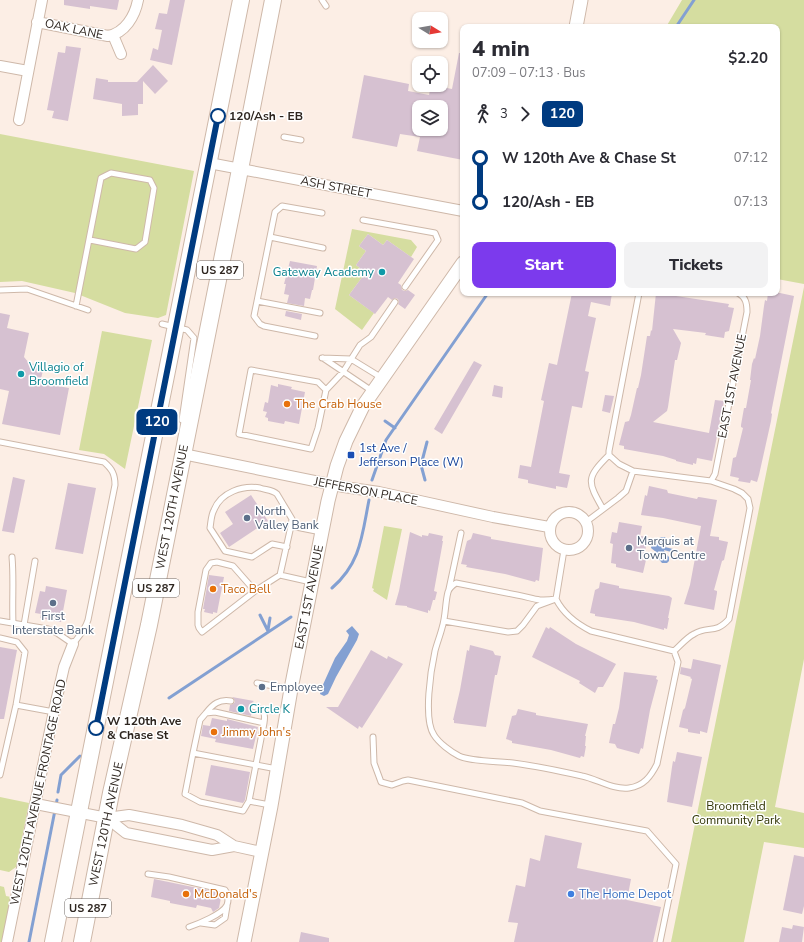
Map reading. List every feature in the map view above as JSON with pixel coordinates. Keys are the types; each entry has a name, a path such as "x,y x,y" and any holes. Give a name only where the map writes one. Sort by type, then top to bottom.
{"main road":[{"name":"US 287","path":"53,942 72,811 169,326 208,163 241,0"},
{"name":"WEST 120TH AVENUE","path":"82,942 149,625 180,452 240,169 273,0"}],"street":[{"path":"19,120 42,0"},
{"name":"OAK LANE","path":"37,22 108,36 113,35 122,30 128,22 135,11 138,0"},
{"path":"577,24 581,0"},
{"path":"113,35 121,54"},
{"path":"0,66 28,72"},
{"name":"ASH STREET","path":"208,163 460,210"},
{"name":"EAST 1ST AVENUE","path":"244,942 271,806 291,689 322,532 337,466 354,423 372,391 460,267"},
{"name":"JEFFERSON PLACE","path":"180,452 549,527"},
{"path":"571,511 577,513 586,522 588,534 582,545 571,550 564,550 553,543 550,537 549,527 554,518 564,512 571,511"},
{"name":"WEST 120TH AVENUE FRONTAGE ROAD","path":"7,942 54,712 64,667 73,644"},
{"path":"36,804 107,818 129,815 182,825 217,835 234,846 261,852"},
{"path":"107,818 126,833 212,850 234,846"}],"lane":[{"path":"322,0 326,6"},
{"path":"284,137 301,140"},
{"path":"76,306 101,178 112,173 150,180 154,188 144,242 136,248 90,240"},
{"path":"315,336 264,326 256,320 254,316 275,212 282,206 322,213"},
{"path":"363,220 435,233 438,240 405,287"},
{"path":"270,237 323,248"},
{"path":"0,290 27,289 88,310"},
{"path":"602,509 591,488 591,479 595,469 609,455 638,296"},
{"name":"EAST 1ST AVENUE","path":"710,482 715,474 747,312 747,303 743,296"},
{"path":"257,301 320,312"},
{"path":"326,390 318,382 251,370 239,434 311,449 318,428 326,390 343,372 360,345 371,337 395,302"},
{"path":"169,326 187,330 194,338 181,426"},
{"path":"372,391 322,358 350,359 382,378"},
{"path":"0,442 104,462 113,471 115,477 115,485 88,620 85,628 73,644 57,633 48,629 0,621"},
{"path":"609,455 619,464 634,471 710,482 742,493 748,499 750,508 729,619 723,626 716,629 694,633 674,651"},
{"path":"586,522 626,491 634,471"},
{"path":"255,591 233,566 217,562 208,565 198,612 199,628 202,632 255,591 280,575 287,547 291,526 292,519 275,492 253,487 245,487 237,489 226,495 217,503 213,511 210,528 225,552 252,557 272,544 287,547"},
{"path":"291,526 322,532"},
{"path":"461,533 448,590 443,627 437,641 432,665 429,692 429,714 433,734 443,744 460,756 476,760 515,763 590,777 616,787 628,788 640,785 650,777 657,764 678,662 674,651"},
{"path":"564,550 556,599 560,608 580,626 591,631 674,651"},
{"path":"12,557 13,623"},
{"path":"24,625 35,561"},
{"path":"280,575 312,582"},
{"path":"448,590 456,583 524,596 535,600 543,601 556,599"},
{"path":"444,621 508,632 517,631 537,606 556,599"},
{"path":"0,638 17,642 25,652 16,705 0,775"},
{"path":"257,683 291,689"},
{"path":"231,701 224,700 211,706 200,720 185,794 200,802 243,811 249,801 265,716 264,712 260,708 253,706"},
{"path":"16,705 54,712"},
{"path":"206,713 215,712 264,723"},
{"path":"373,737 374,763 381,782 392,785 408,780 522,803 540,811 647,830 676,864 660,942"},
{"path":"193,753 277,769"},
{"path":"249,801 271,806"},
{"path":"148,874 169,877 225,890 228,895 225,918 215,925 201,923"},
{"path":"189,927 201,923 224,909 227,904"}],"green space":[{"path":"682,0 804,0 804,284 780,280 780,24 668,24"},
{"path":"0,134 194,171 166,315 158,318 125,313 75,293 22,281 0,282"},
{"path":"352,229 411,240 417,247 411,257 387,240 383,245 368,234 359,246 366,251 356,265 360,268 357,271 363,276 349,295 374,313 362,330 335,309"},
{"name":"Broomfield Community Park","path":"804,287 804,659 775,807 804,813 804,848 764,842 744,942 671,942"},
{"path":"102,331 152,340 125,469 104,454 79,450"},
{"path":"384,526 402,529 387,600 373,591 374,589 372,588"},
{"path":"0,797 29,803 16,867 9,872 0,870"},
{"path":"0,886 4,887 6,896 11,897 2,942 0,942"}],"water":[{"path":"661,537 665,537 668,541 665,547 673,549 671,552 664,550 669,557 669,561 667,563 662,563 657,557 656,552 651,548 652,542 655,542"},
{"path":"352,626 359,634 357,640 328,694 324,696 320,694 321,689 335,658 347,641 349,635 346,631"}],"building":[{"path":"64,0 119,0 117,10 90,6 90,9 64,5"},
{"path":"170,0 185,0 172,65 150,60 153,48 158,50 162,30 155,29 159,13 167,14"},
{"path":"66,46 81,48 68,121 52,118 54,111 47,110 58,52 65,53"},
{"path":"460,53 460,159 417,151 420,137 413,136 448,136 448,100 412,100 412,136 400,134 397,147 352,138 364,75 409,84 408,91 429,95 430,92 448,92 448,88 452,89"},
{"path":"153,65 168,81 155,94 143,81 143,104 138,104 138,115 122,116 122,104 93,99 96,78 108,80 108,82 137,82"},
{"name":"Gateway Academy","path":"368,234 383,245 387,240 414,259 398,283 401,285 402,290 408,290 415,295 405,309 398,304 398,299 395,298 392,300 388,297 375,314 349,295 363,276 357,271 360,268 356,265 366,251 359,246"},
{"path":"290,261 317,266 313,290 310,299 305,298 304,306 287,303 289,295 284,294 286,284 284,284"},
{"path":"780,293 794,296 771,413 771,421 759,475 757,482 751,480 750,483 738,481 739,478 730,476 733,458 736,457 743,428 741,425 744,408 746,408 752,364 754,358 755,359 760,336 765,300 767,301 768,296 780,296"},
{"path":"571,296 612,296 610,306 591,302 588,316 596,318 585,371 589,372 582,408 572,406 559,473 570,475 567,488 556,486 556,489 528,483 528,480 518,478 520,465 531,467 544,401 541,400 549,363 557,365"},
{"path":"656,296 676,296 729,304 728,307 734,308 729,331 725,332 724,338 705,335 706,333 673,329 681,343 677,360 675,360 668,407 667,411 653,422 709,433 715,400 724,401 712,461 697,458 696,464 693,463 693,465 663,456 624,449 624,446 619,445 625,422 629,421 631,415 638,388 647,336 650,336 651,330 652,331"},
{"path":"286,311 302,314 301,320 285,316"},
{"name":"Villagio of Broomfield","path":"0,313 10,315 7,328 29,333 24,357 29,363 44,366 40,383 69,388 60,435 2,424 9,391 0,389"},
{"path":"474,361 482,365 442,434 434,429"},
{"name":"The Crab House","path":"278,384 305,392 299,424 285,421 284,424 268,421 268,418 265,417 267,412 263,411 265,402 268,403 271,385 278,387"},
{"path":"494,385 503,387 502,398 492,396"},
{"path":"605,395 614,396 610,413 602,411"},
{"path":"13,477 25,480 14,533 2,531"},
{"path":"68,483 96,488 83,554 55,549"},
{"path":"649,486 667,490 668,493 697,499 699,497 717,500 710,536 719,537 719,540 728,542 714,590 717,591 717,593 714,610 684,604 690,585 701,526 641,515 645,495 647,496"},
{"name":"North Valley Bank","path":"251,495 268,521 229,547 220,533 233,524 225,512"},
{"name":"Marquis at Town Centre","path":"619,522 642,526 640,536 648,537 643,560 646,560 643,573 616,567 616,564 611,563 613,544 610,543 612,532 617,533"},
{"path":"410,532 422,537 422,535 428,536 429,533 443,536 434,591 437,592 435,600 433,600 428,613 407,606 395,605"},
{"path":"473,533 491,537 491,539 543,548 539,581 536,580 535,582 505,574 466,567 467,565 461,564 467,541 471,539"},
{"name":"Taco Bell","path":"209,575 224,577 217,613 213,612 213,614 204,612 205,609 203,609"},
{"path":"600,582 619,586 619,588 669,596 672,598 667,629 664,628 664,630 634,622 595,616 595,614 590,613 595,590 599,588"},
{"name":"First Interstate Bank","path":"46,586 67,590 61,622 40,618 41,614 35,613 40,591 45,592"},
{"path":"546,627 549,629 550,627 576,644 616,664 603,687 598,687 595,693 579,683 580,681 532,657"},
{"path":"470,645 493,651 495,655 501,656 497,675 495,675 486,727 454,723 453,720 467,650 469,651"},
{"path":"0,647 17,650 4,719 0,719"},
{"path":"371,650 387,659 388,656 403,664 362,728 359,726 358,729 326,707 338,707"},
{"path":"693,659 721,665 707,733 700,731 700,734 688,732 688,729 679,727 692,679 690,678 691,677 680,674 681,667 691,669"},
{"path":"624,672 657,676 656,679 658,680 650,710 643,749 641,748 639,754 617,748 615,744 609,743 613,724 615,724 619,708"},
{"name":"Circle K","path":"232,697 254,701 249,705 252,710 251,716 229,711 230,705 235,702"},
{"path":"518,709 536,713 536,715 588,724 585,736 586,746 584,757 581,756 580,758 551,750 512,743 512,741 506,739 512,716 516,715"},
{"name":"Circle K","path":"212,718 227,721 227,719 258,727 253,749 215,742 216,739 201,736 203,725 210,726"},
{"path":"677,752 702,757 692,807 667,802 673,761 675,762"},
{"path":"211,765 250,772 245,800 243,803 205,795"},
{"name":"The Home Depot","path":"545,835 582,843 577,868 631,879 627,900 661,907 653,942 514,942 518,923 508,922 516,885 525,887 530,858 540,861"},
{"path":"794,855 804,857 804,906 802,914 783,910"},
{"name":"McDonald's","path":"154,879 222,893 219,908 213,912 211,908 197,905 196,908 170,903 170,901 151,897"},
{"path":"793,925 804,927 802,942 779,942 782,927 792,929"},
{"path":"301,932 329,938 329,942 299,942"}],"waterway":[{"path":"678,24 694,0"},
{"path":"372,480 386,440 486,296"},
{"path":"385,421 395,428"},
{"path":"425,480 421,465 427,442"},
{"path":"332,588 349,569 355,558 362,537 369,500"},
{"path":"260,615 268,631"},
{"path":"169,698 291,617"},
{"path":"268,630 270,618"},
{"path":"58,792 61,775 80,756"},
{"path":"29,942 57,800"}],"bus line":[{"name":"120","path":"96,728 218,116"}],"place":[{"name":"120/Ash - EB","path":"218,116"},
{"name":"Gateway Academy","path":"382,272"},
{"name":"Villagio of Broomfield","path":"21,374"},
{"name":"The Crab House","path":"287,404"},
{"name":"1st Ave / Jefferson Place (W)","path":"351,455"},
{"name":"North Valley Bank","path":"247,518"},
{"name":"Marquis at Town Centre","path":"629,548"},
{"name":"Taco Bell","path":"213,589"},
{"name":"First Interstate Bank","path":"53,603"},
{"name":"Employee","path":"262,687"},
{"name":"Circle K","path":"241,709"},
{"name":"W 120th Ave & Chase St","path":"96,728"},
{"name":"Jimmy John's","path":"214,732"},
{"name":"McDonald's","path":"186,894"},
{"name":"The Home Depot","path":"571,894"}]}
